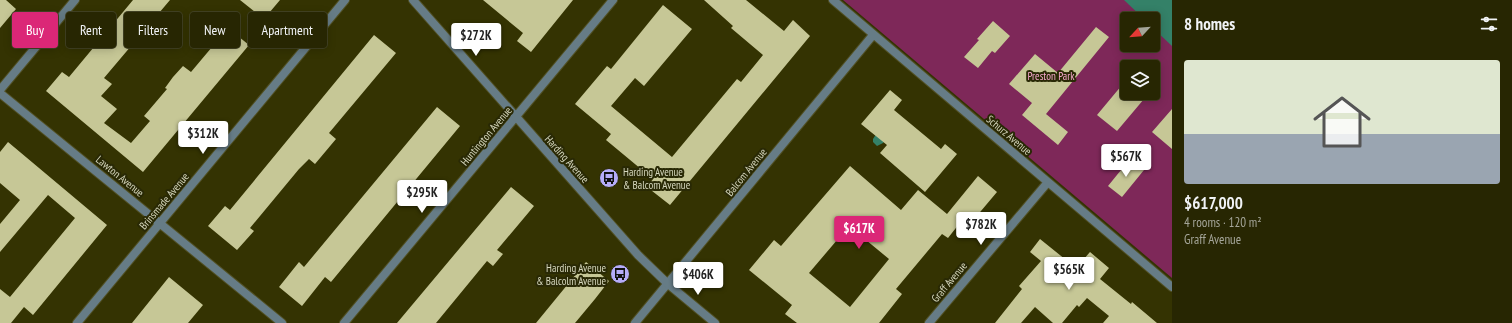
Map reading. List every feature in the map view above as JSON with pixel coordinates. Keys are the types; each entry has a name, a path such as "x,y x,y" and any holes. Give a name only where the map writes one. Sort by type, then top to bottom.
{"street":[{"path":"0,92 75,0"},
{"name":"Brinsmade Avenue","path":"77,323 345,0"},
{"name":"Harding Avenue","path":"413,0 638,255 668,284 715,323"},
{"name":"Huntington Avenue","path":"344,323 614,0"},
{"name":"Schurz Avenue","path":"833,0 1172,287"},
{"name":"Balcom Avenue","path":"635,323 873,35"},
{"name":"Lawton Avenue","path":"0,92 282,323"},
{"name":"Graff Avenue","path":"930,323 1048,182"}],"green space":[{"name":"Preston Park","path":"843,0 1129,0 1142,12 1120,12 1120,52 1160,52 1160,30 1172,41 1172,278"}],"shaded area":[{"path":"1124,0 1172,0 1172,46 1160,35 1160,12 1137,12"},
{"path":"882,125 891,133 883,143 877,146 873,142 873,139"}],"building":[{"path":"0,0 6,0 16,9 0,28"},
{"path":"133,0 170,0 160,12 124,12 124,48 129,48 104,78 112,84 101,96 117,109 104,123 131,143 150,121 144,116 167,89 165,88 183,66 191,72 211,48 240,48 240,38 248,44 248,46 143,172 46,91 62,72 69,77 93,48 116,48 116,20"},
{"path":"240,0 280,0 270,12 255,12"},
{"path":"483,0 573,0 531,52 517,41 523,33"},
{"path":"704,0 746,0 784,31 793,20 810,36 670,205 647,187 653,179 606,140 611,134 575,104 607,66 611,69 663,5 692,29 644,86 635,78 611,106 672,157 737,79 741,82 763,55 731,28 733,26"},
{"path":"993,21 1010,36 995,53 992,51 978,68 964,57"},
{"path":"1096,27 1109,37 1046,114 1068,132 1058,145 1022,115 1032,103 1009,84 1035,54 1058,73"},
{"path":"374,35 396,53 329,133 336,139 315,164 309,159 299,169 250,228 254,231 237,250 208,226 225,206 230,210"},
{"path":"1120,87 1120,100 1143,100 1117,131 1097,115"},
{"path":"890,90 902,100 894,110 941,149 945,144 957,154 925,192 880,153 887,145 861,124"},
{"path":"437,107 460,126 331,282 325,277 302,306 279,287 299,262 304,267"},
{"path":"1172,109 1172,149 1152,132"},
{"path":"8,142 107,225 33,315 24,307 11,323 0,323 0,289 10,297 75,218 48,195 0,252 0,224 20,200 0,183 0,152"},
{"path":"1130,159 1144,170 1122,197 1108,186"},
{"path":"850,166 901,210 918,190 947,214 978,176 997,192 970,224 963,219 948,238 942,234 896,289 902,294 879,323 797,323 785,314 792,305 749,270 774,240 781,246","holes":["849,226 889,259 850,307 809,273"]},
{"path":"511,187 534,206 497,250 503,254 493,266 487,261 436,323 397,323"},
{"path":"1040,239 1076,268 1090,252 1109,268 1100,279 1131,304 1132,302 1157,323 1103,323 1109,316 1087,298 1079,307 1077,305 1062,323 1053,323 1035,307 1021,323 995,323 1022,289 1019,286 1041,261 1030,252"},
{"path":"586,262 609,281 595,299 575,323 536,323"},
{"path":"169,277 203,305 188,323 132,323"}],"place":[{"name":"Harding Avenue & Balcom Avenue","path":"609,178"},
{"name":"Harding Avenue & Balcolm Avenue","path":"620,274"}]}
